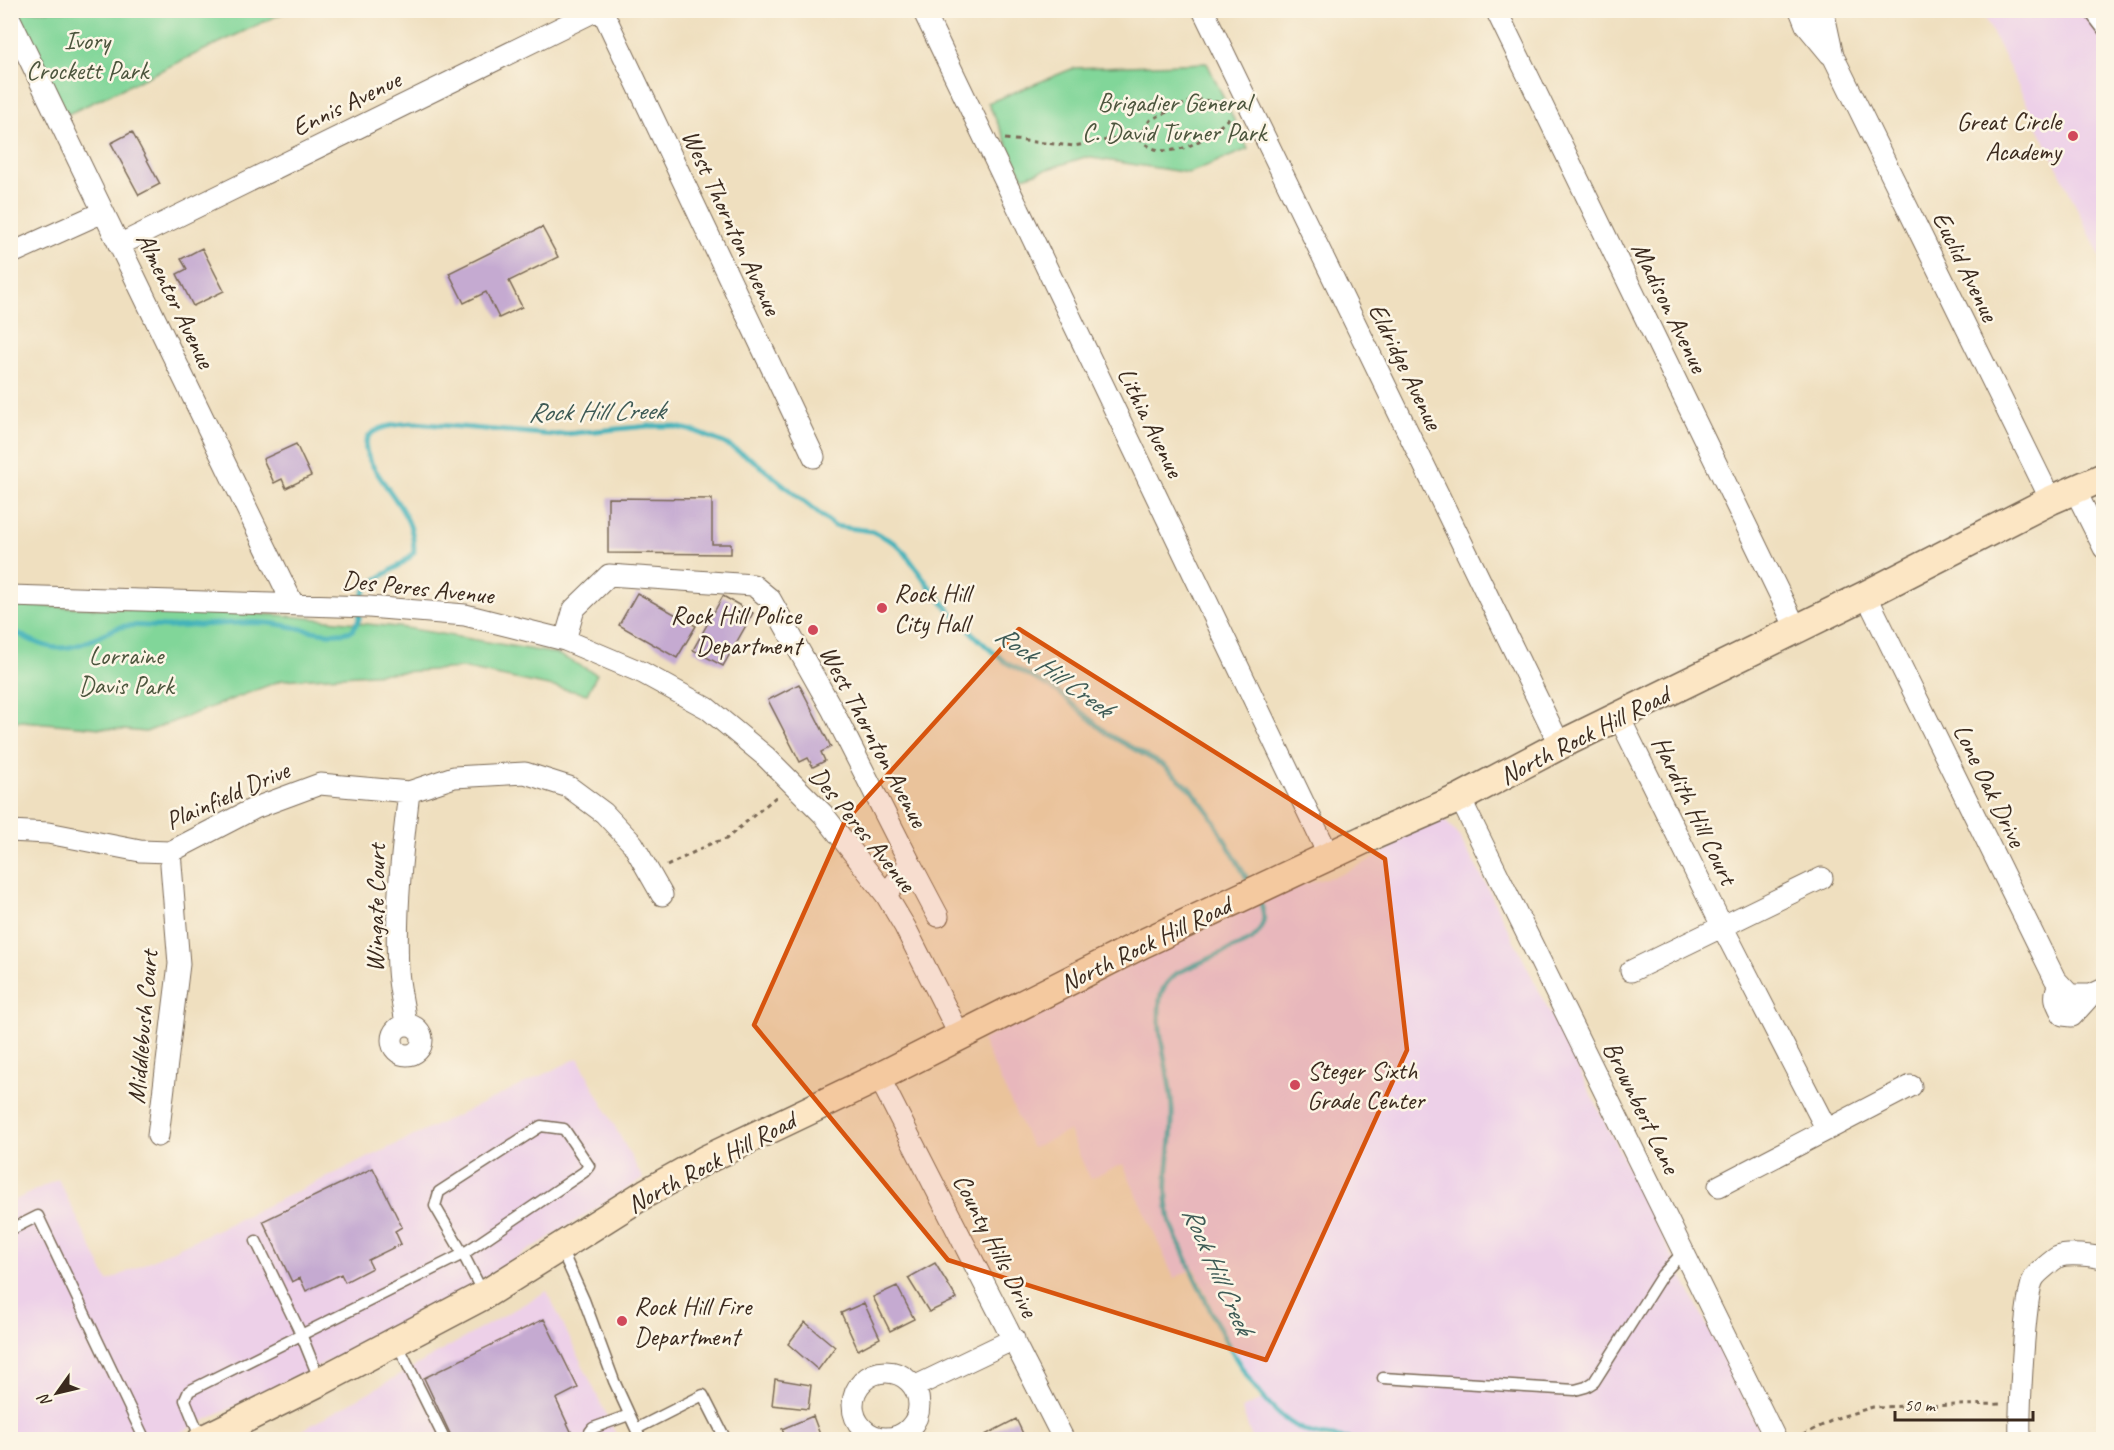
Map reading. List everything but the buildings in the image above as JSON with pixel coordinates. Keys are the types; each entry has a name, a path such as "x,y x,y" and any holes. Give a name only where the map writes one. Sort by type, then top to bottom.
{"street":[{"name":"Ennis Avenue","path":"119,245 597,10"},
{"name":"West Thornton Avenue","path":"602,10 814,457"},
{"name":"Lithia Avenue","path":"923,10 1329,856"},
{"name":"Eldridge Avenue","path":"1203,10 1560,745"},
{"name":"Madison Avenue","path":"1496,10 1796,628"},
{"name":"Euclid Avenue","path":"1800,10 1806,25 1833,56 2063,495 2103,548"},
{"name":"Euclid Avenue","path":"1823,10 1833,56"},
{"name":"Almentor Avenue","path":"10,19 293,604"},
{"path":"10,254 103,212"},
{"name":"North Rock Hill Road","path":"207,1438 484,1295 646,1193 705,1160 879,1077 1061,984 1233,901 1460,798 1560,745 2103,477"},
{"name":"West Thornton Avenue","path":"565,640 573,609 609,575 753,585 770,599 832,709 938,916"},
{"name":"Lone Oak Drive","path":"1866,595 2081,991"},
{"name":"Des Peres Avenue","path":"10,596 360,606 465,615 565,640 643,673 706,708 765,756 823,814 886,895 905,927 960,1036"},
{"name":"Hardith Hill Court","path":"1618,717 1827,1130"},
{"name":"Plainfield Drive","path":"10,831 48,833 140,851 170,852 255,808 320,784 409,792 454,777 525,773 569,787 604,813 633,844 662,895"},
{"name":"Wingate Court","path":"406,1025 398,973 397,934 409,792"},
{"name":"Brownbert Lane","path":"1460,798 1776,1440"},
{"name":"Middlebush Court","path":"158,1136 179,964 170,852"},
{"name":"West Thornton Avenue","path":"886,895 910,863"},
{"name":"Hardith Hill Court","path":"1631,971 1822,878"},
{"name":"County Hills Drive","path":"879,1077 1064,1440"},
{"path":"1719,1186 1911,1086"},
{"path":"2020,1440 2020,1404 2027,1311 2033,1279 2058,1256 2094,1255 2103,1259"},
{"path":"914,1387 1014,1339"}],"lane":[{"path":"2088,10 2103,31"},
{"path":"207,1438 185,1400 189,1390 463,1254 584,1172 589,1166 564,1129 541,1126 439,1192 435,1206 463,1254 484,1295"},
{"path":"10,1230 38,1216 146,1440"},
{"path":"256,1242 321,1381"},
{"path":"560,1246 584,1300 614,1381 638,1434 703,1395 726,1440"},
{"path":"1383,1378 1575,1390 1586,1387 1594,1382 1662,1275 1683,1252"},
{"path":"396,1341 445,1440"},
{"path":"591,1440 590,1432 594,1428 629,1415"}],"path":[{"path":"986,141 1000,138 1074,146 1118,138 1137,139 1153,149 1170,151 1189,145 1215,132 1232,115 1226,103 1195,99 1150,120 1137,139"},
{"path":"649,874 710,844 726,839 791,782"},
{"path":"1793,1440 1837,1418 1873,1407 2020,1404"}],"highlighted area":[{"path":"1019,629 1385,859 1407,1050 1266,1360 948,1260 754,1025 844,823"}],"shaded area":[{"name":"Great Circle Academy","path":"1982,11 2103,11 2103,262"},
{"name":"Steger Sixth Grade Center","path":"1444,820 1457,833 1482,877 1764,1439 1252,1439 1242,1409 1263,1399 1220,1326 1195,1268 1174,1278 1123,1164 1090,1179 1069,1131 1032,1148 982,1040 1268,897 1292,887 1340,875 1377,857 1427,823"},
{"path":"578,1058 643,1179 431,1311 167,1439 11,1440 11,1202 58,1179 108,1281"},
{"path":"547,1291 618,1439 285,1440"}],"green space":[{"name":"Ivory Crockett Park","path":"16,11 287,11 66,115"},
{"name":"Brigadier General C. David Turner Park","path":"1207,63 1248,149 1189,173 1085,157 1023,177 988,103 1074,68"},
{"name":"Lorraine Davis Park","path":"11,605 279,615 406,628 557,654 597,674 587,694 462,668 282,680 146,732 11,720"}],"waterway":[{"name":"Rock Hill Creek","path":"361,601 369,586 408,559 414,552 413,536 408,521 368,457 366,444 371,434 386,427 415,423 554,435 648,426 671,426 694,431 724,443 753,460 834,526 872,531 895,543 958,620 1005,662 1058,692 1109,735 1163,765 1192,790 1210,814 1250,884"},
{"name":"Rock Hill Creek","path":"10,629 40,644 59,648 79,645 116,628 130,625 171,627 254,623 342,633 352,631 359,619 360,611"},
{"name":"Rock Hill Creek","path":"1259,900 1264,917 1262,926 1251,940 1177,973 1162,991 1159,1012 1161,1039 1172,1109 1167,1181 1168,1211 1172,1227 1209,1309 1242,1368 1260,1394 1280,1415 1307,1432 1355,1440"}],"place":[{"name":"Great Circle Academy","path":"2073,136"},
{"name":"Rock Hill City Hall","path":"882,608"},
{"name":"Rock Hill Police Department","path":"813,630"},
{"name":"Steger Sixth Grade Center","path":"1295,1085"},
{"name":"Rock Hill Fire Department","path":"622,1321"}]}
